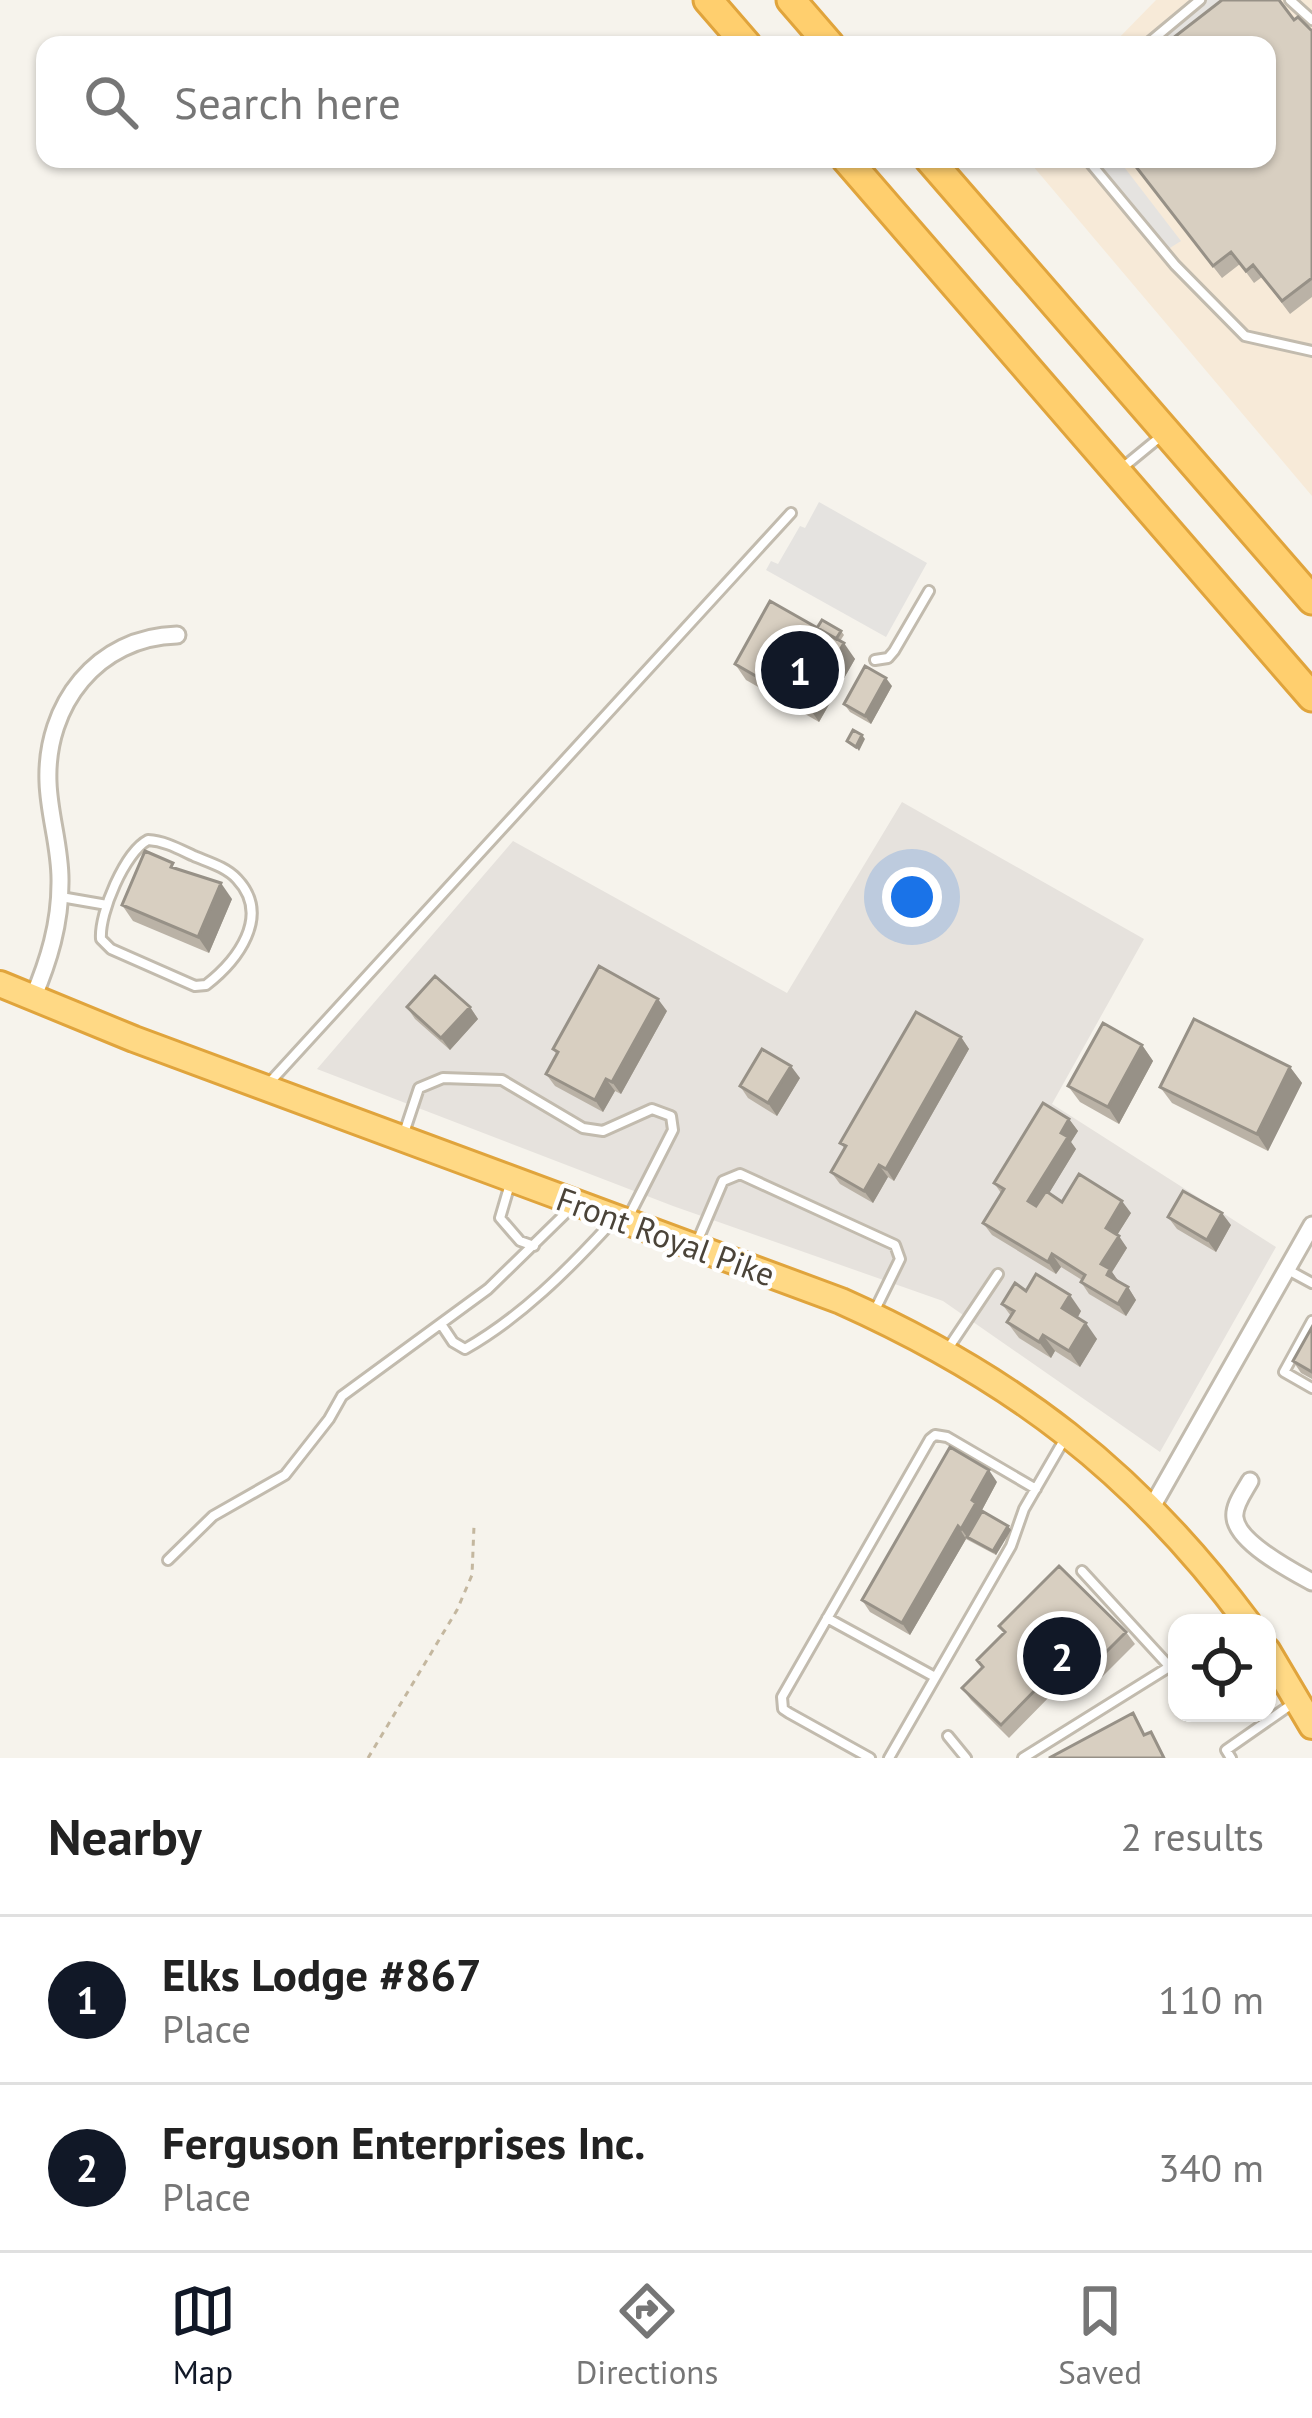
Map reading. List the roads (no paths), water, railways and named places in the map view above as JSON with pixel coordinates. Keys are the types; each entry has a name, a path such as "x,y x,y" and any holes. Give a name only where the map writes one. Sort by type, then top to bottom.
{"highway":[{"path":"708,0 739,36"},
{"path":"791,0 822,36"},
{"path":"854,168 1312,697"},
{"path":"937,168 1312,600"},
{"name":"Front Royal Pike","path":"0,984 872,1315 946,1352 1067,1434 1152,1507 1235,1614"},
{"path":"1276,1661 1305,1696 1312,1726"}],"street":[{"path":"33,998 53,945 59,897 59,856 47,778 58,716 69,694 98,662 136,641 177,635"},
{"path":"1152,1507 1312,1225"},
{"path":"1250,1481 1234,1510 1238,1528 1274,1560 1312,1582"}],"lane":[{"path":"1157,36 1199,0"},
{"path":"1291,0 1312,20"},
{"path":"1094,168 1175,265 1245,336 1312,351"},
{"path":"1118,472 1166,432"},
{"path":"265,1088 791,513"},
{"path":"875,659 888,658 894,651 929,591"},
{"path":"155,840 236,878 250,904 250,930 212,981 194,986 106,945 100,933 107,905 133,851 155,840"},
{"path":"59,897 107,905"},
{"path":"402,1138 419,1088 443,1078 502,1080 583,1128 603,1131 652,1108 671,1116 674,1130 621,1219 494,1333 465,1348 453,1342 441,1324"},
{"path":"695,1247 722,1181 740,1174 895,1245 900,1259 872,1315"},
{"path":"511,1179 500,1218 520,1241 535,1246"},
{"path":"169,1560 213,1516 285,1475 342,1396 488,1289 576,1202"},
{"path":"1287,1270 1312,1283"},
{"path":"946,1352 998,1274"},
{"path":"1312,1321 1284,1372 1312,1388"},
{"path":"890,1758 1012,1546 1067,1434"},
{"path":"870,1758 782,1706 786,1688 935,1436 947,1437 1036,1489"},
{"path":"1082,1571 1168,1660"},
{"path":"827,1618 935,1677"},
{"path":"1024,1758 1168,1668"},
{"path":"1231,1758 1226,1750 1305,1696"},
{"path":"948,1736 967,1758"}],"place":[{"name":"Elks Lodge #867","path":"800,670"},
{"name":"Ferguson Enterprises Inc.","path":"1062,1656"}]}
